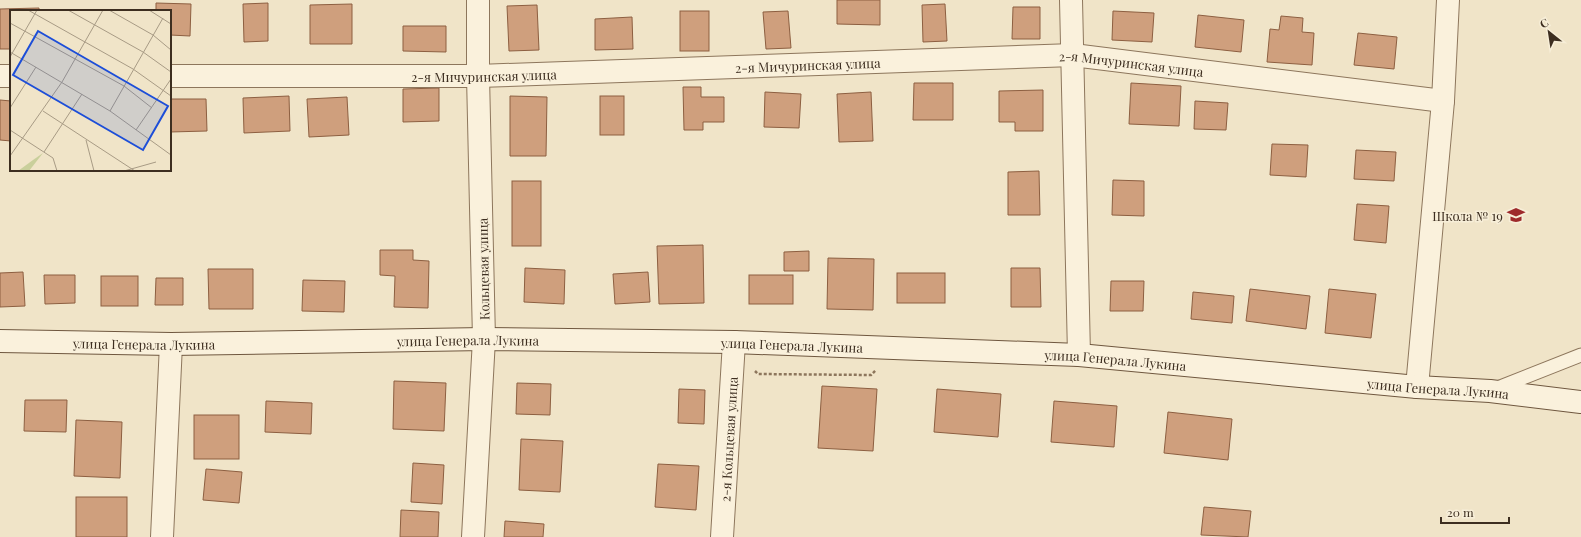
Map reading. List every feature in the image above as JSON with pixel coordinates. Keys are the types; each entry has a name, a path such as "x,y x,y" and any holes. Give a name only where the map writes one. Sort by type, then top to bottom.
{"street":[{"name":"Кольцевая улица","path":"473,537 484,339 478,76 478,0"},
{"path":"1071,0 1079,355"},
{"path":"1417,387 1443,101 1448,0"},
{"name":"2-я Мичуринская улица","path":"171,76 478,76 1073,55 1443,101"},
{"name":"улица Генерала Лукина","path":"0,341 171,344 484,339 734,342 1079,355 1417,387 1490,391 1581,402"},
{"name":"2-я Кольцевая улица","path":"722,537 734,342"},
{"path":"162,537 171,344"}],"lane":[{"path":"1490,391 1581,355"}],"building":[{"path":"837,0 880,0 880,25 837,24"},
{"path":"156,3 191,4 190,36 171,35 171,10 156,10"},
{"path":"268,3 268,41 244,42 243,4"},
{"path":"352,4 352,44 310,44 310,5"},
{"path":"945,4 947,41 923,42 922,5"},
{"path":"537,5 539,50 509,51 507,6"},
{"path":"1013,7 1040,7 1040,39 1012,39"},
{"path":"39,8 39,10 10,10 10,49 0,49 0,9"},
{"path":"680,11 709,11 709,51 680,51"},
{"path":"788,11 791,48 766,49 763,12"},
{"path":"1113,11 1154,13 1152,42 1112,40"},
{"path":"1198,15 1244,20 1241,52 1195,47"},
{"path":"1281,16 1303,18 1302,32 1314,33 1312,65 1267,62 1270,29 1279,30"},
{"path":"632,17 633,49 595,50 595,19"},
{"path":"403,26 446,26 446,52 403,51"},
{"path":"1358,33 1397,37 1394,69 1354,65"},
{"path":"914,83 953,83 953,120 913,120"},
{"path":"1131,83 1181,86 1179,126 1129,124"},
{"path":"683,87 701,87 701,97 724,97 724,122 703,122 703,130 684,130"},
{"path":"439,88 439,121 403,122 403,89"},
{"path":"1043,90 1043,131 1015,131 1015,122 999,122 999,91"},
{"path":"765,92 801,94 799,128 764,127"},
{"path":"871,92 873,141 839,142 837,94"},
{"path":"289,96 290,131 244,133 243,98"},
{"path":"510,96 547,97 546,156 510,156"},
{"path":"600,96 624,96 624,135 600,135"},
{"path":"347,97 349,135 309,137 307,99"},
{"path":"171,99 206,99 207,131 171,132"},
{"path":"0,100 10,101 10,141 0,140"},
{"path":"1195,101 1228,103 1226,130 1194,129"},
{"path":"1272,144 1308,145 1306,177 1270,175"},
{"path":"1356,150 1396,152 1394,181 1354,179"},
{"path":"1039,171 1040,215 1008,215 1008,172"},
{"path":"1113,180 1144,181 1144,216 1112,215"},
{"path":"512,181 541,181 541,246 512,246"},
{"path":"1357,204 1389,206 1386,243 1354,240"},
{"path":"703,245 704,303 659,304 657,246"},
{"path":"380,250 413,250 413,260 429,261 428,308 394,307 395,276 380,275"},
{"path":"809,251 809,271 784,271 784,252"},
{"path":"828,258 874,259 873,310 827,309"},
{"path":"525,268 565,270 564,304 524,302"},
{"path":"1011,268 1040,268 1041,307 1011,307"},
{"path":"208,269 253,269 253,309 209,309"},
{"path":"23,272 25,306 0,307 0,273"},
{"path":"648,272 650,302 615,304 613,274"},
{"path":"897,273 945,273 945,303 897,303"},
{"path":"44,275 75,275 75,303 45,304"},
{"path":"749,275 793,275 793,304 749,304"},
{"path":"101,276 138,276 138,306 101,306"},
{"path":"156,278 183,278 183,305 155,305"},
{"path":"303,280 345,281 344,312 302,311"},
{"path":"1111,281 1144,281 1143,311 1110,311"},
{"path":"1250,289 1310,296 1306,329 1246,321"},
{"path":"1329,289 1376,294 1371,338 1325,333"},
{"path":"1193,292 1234,296 1232,323 1191,319"},
{"path":"394,381 446,383 444,431 393,429"},
{"path":"517,383 551,384 550,415 516,414"},
{"path":"822,386 877,389 873,451 818,448"},
{"path":"679,389 705,390 704,424 678,423"},
{"path":"937,389 1001,394 998,437 934,432"},
{"path":"25,400 67,400 66,432 24,431"},
{"path":"266,401 312,403 311,434 265,432"},
{"path":"1054,401 1117,406 1114,447 1051,442"},
{"path":"1168,412 1232,419 1228,460 1164,453"},
{"path":"194,415 239,415 239,459 194,459"},
{"path":"76,420 122,422 120,478 74,476"},
{"path":"521,439 563,441 560,492 519,490"},
{"path":"413,463 444,465 442,504 411,502"},
{"path":"658,464 699,466 696,510 655,507"},
{"path":"206,469 242,472 239,503 203,500"},
{"path":"76,497 127,497 127,537 76,537"},
{"path":"1204,507 1251,511 1248,537 1201,535"},
{"path":"401,510 439,512 438,537 400,537"},
{"path":"505,521 544,524 543,537 504,537"}],"place":[{"name":"Школа № 19","path":"1516,215"}]}
